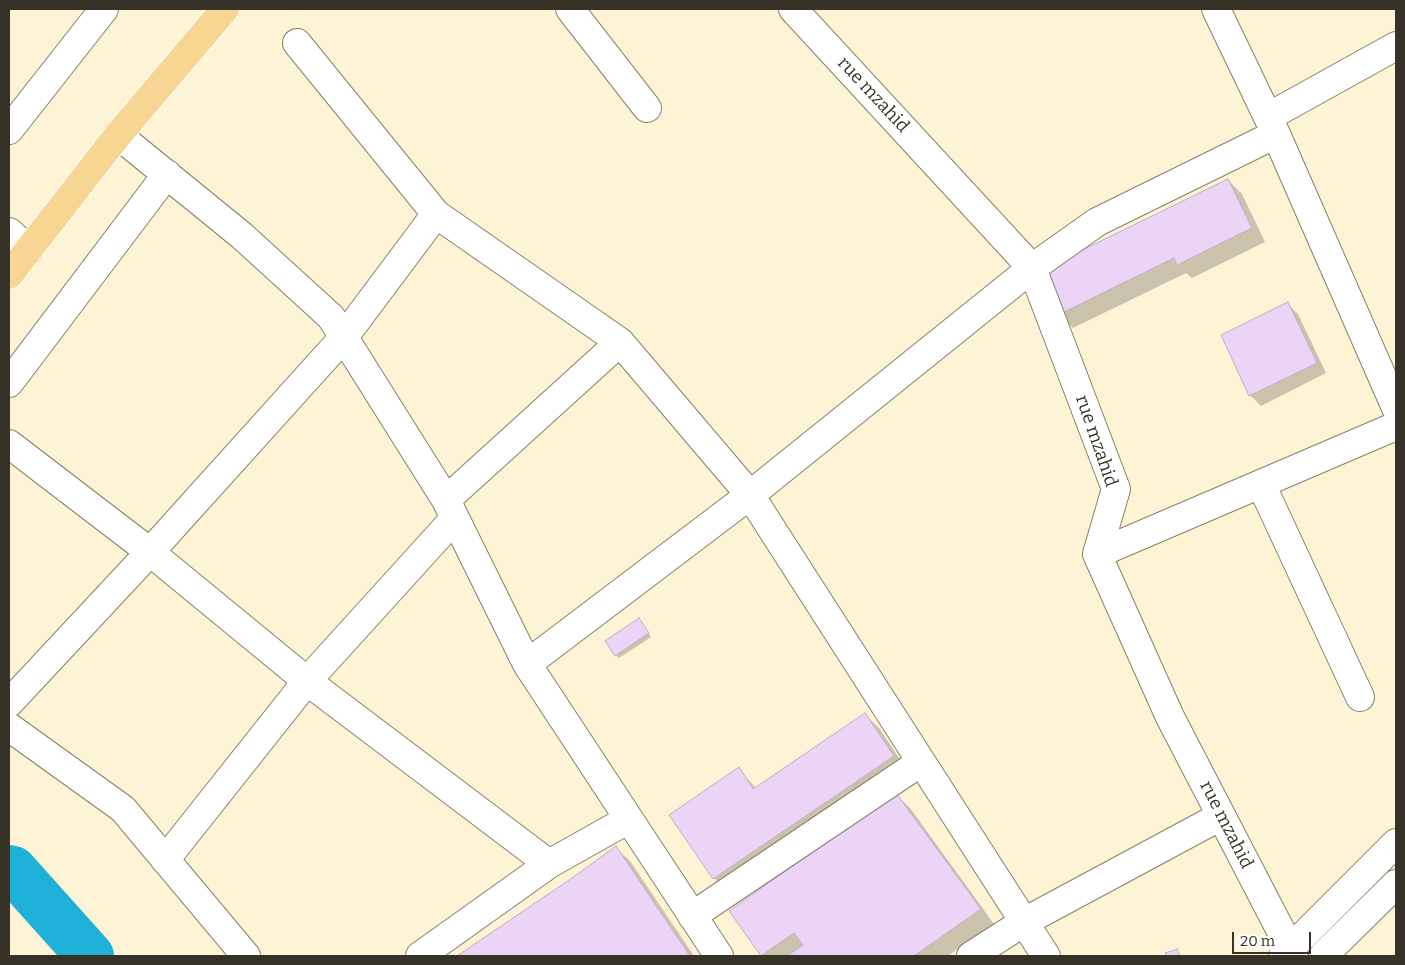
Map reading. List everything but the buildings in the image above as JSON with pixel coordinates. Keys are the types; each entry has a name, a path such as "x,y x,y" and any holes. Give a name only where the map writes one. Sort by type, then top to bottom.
{"main road":[{"path":"9,275 118,135 225,9"}],"street":[{"path":"570,9 647,108"},
{"path":"1216,9 1272,126 1396,408"},
{"name":"rue mzahid","path":"800,11 1032,268 1116,489 1097,554 1170,716 1289,954"},
{"path":"9,130 94,13"},
{"path":"297,43 436,214 620,342 750,495 1046,956"},
{"path":"527,664 750,495 1032,268 1096,222 1272,126 1396,46"},
{"path":"118,135 242,235 332,317 450,509 527,664 719,956"},
{"path":"9,383 167,174"},
{"path":"9,703 150,552 344,337 436,214"},
{"path":"9,232 29,250"},
{"path":"165,860 307,681 450,509 620,342"},
{"path":"1097,554 1396,426"},
{"path":"9,444 150,552 307,681 550,864"},
{"path":"1261,484 1360,696"},
{"path":"9,727 123,809 246,956"},
{"path":"692,916 921,762"},
{"path":"971,956 1024,922 1221,816"},
{"path":"420,956 550,864 629,819"},
{"path":"1289,954 1396,843"},
{"path":"1323,956 1396,884"}],"waterway":[{"path":"9,869 13,870 90,956"}]}
